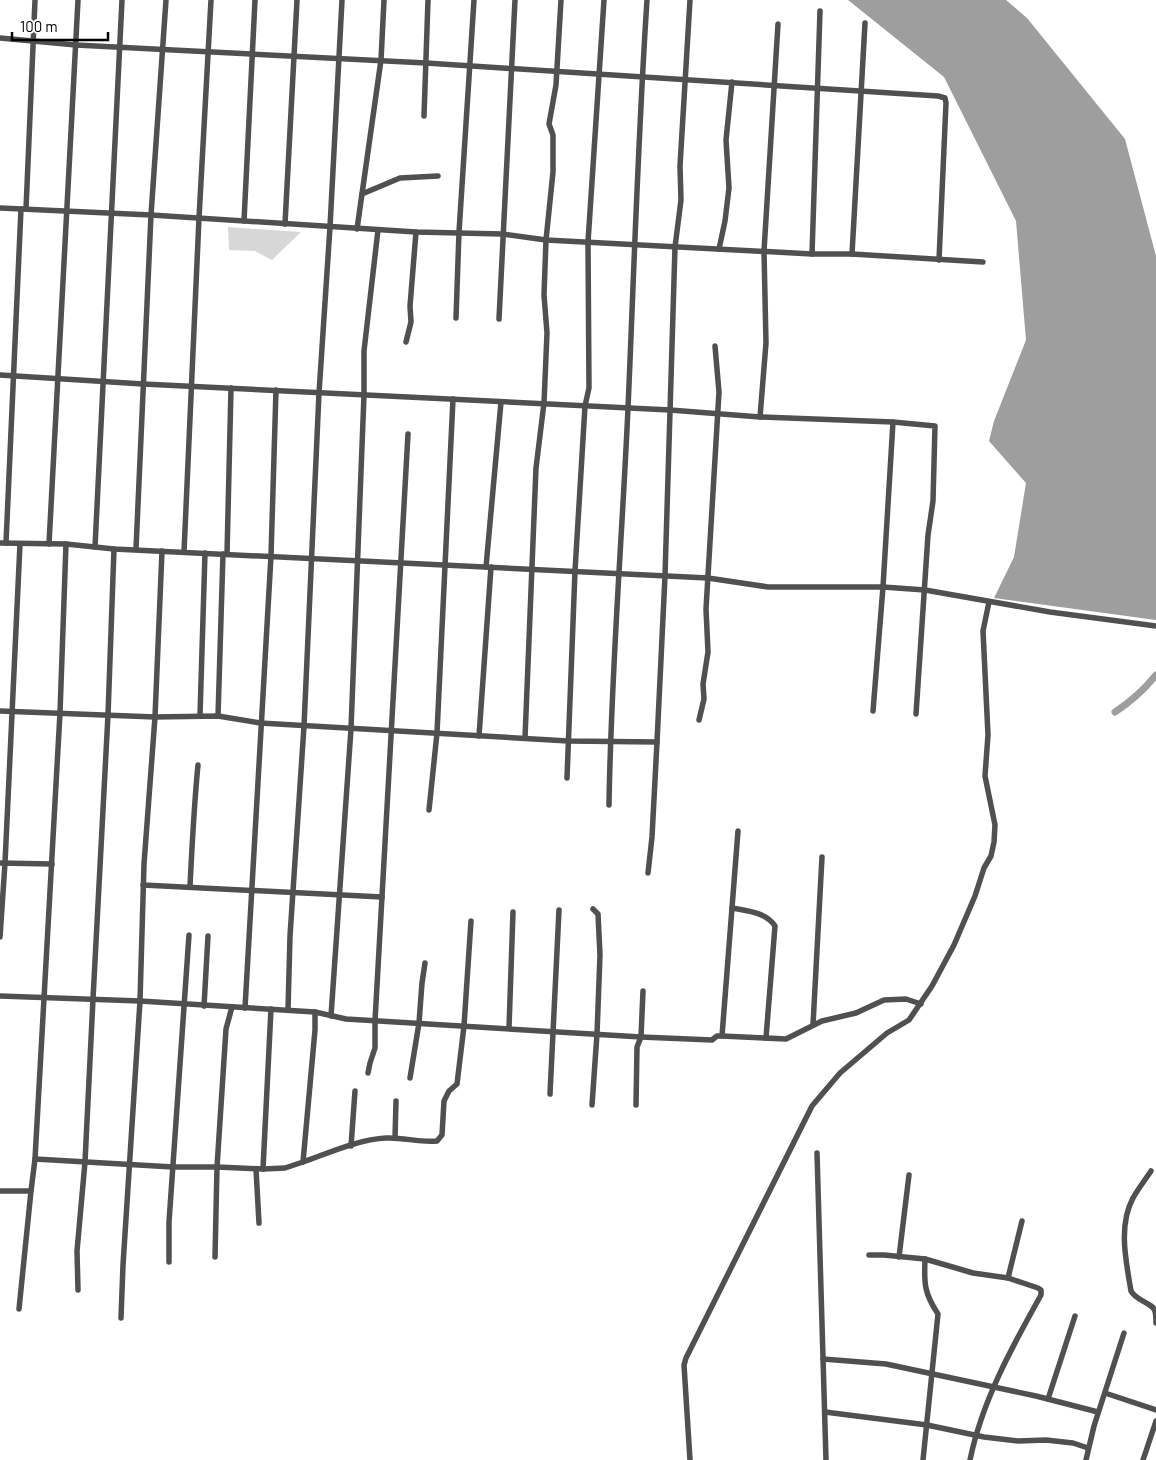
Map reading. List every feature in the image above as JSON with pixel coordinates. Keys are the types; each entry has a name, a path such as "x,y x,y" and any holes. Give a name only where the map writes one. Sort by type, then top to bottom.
{"street":[{"path":"35,0 3,543 66,544 114,549 708,578 768,587 883,587 925,590 1050,612 1156,626"},
{"path":"49,544 78,0"},
{"path":"95,547 122,0"},
{"path":"136,549 151,215 166,0"},
{"path":"184,552 211,0"},
{"path":"244,221 255,0"},
{"path":"285,224 297,0"},
{"path":"288,1010 290,936 304,726 319,393 342,0"},
{"path":"357,229 380,60 384,0"},
{"path":"424,116 428,0"},
{"path":"456,318 458,232 471,66 474,0"},
{"path":"499,318 515,0"},
{"path":"525,738 536,468 544,403 547,333 544,295 546,240 553,172 553,135 549,124 557,72 561,0"},
{"path":"567,778 575,571 585,406 589,380 588,242 604,0"},
{"path":"609,805 610,742 647,0"},
{"path":"648,874 652,836 665,576 675,247 681,200 680,166 690,0"},
{"path":"812,254 820,11"},
{"path":"760,417 766,344 764,251 778,24"},
{"path":"852,254 865,24"},
{"path":"0,38 938,96 945,98 939,260"},
{"path":"719,249 729,188 726,140 732,82"},
{"path":"362,194 400,178 438,176"},
{"path":"0,208 151,215 357,229 502,234 546,240 636,245 812,254 852,254 983,262"},
{"path":"331,1016 351,728 364,395 364,351 378,230"},
{"path":"406,342 411,322 410,306 416,232"},
{"path":"698,720 704,699 703,684 708,652 706,609 716,414 719,392 715,346"},
{"path":"0,375 103,382 544,403 935,426 933,501 928,536 916,714"},
{"path":"218,716 232,388"},
{"path":"245,1008 271,556 276,390"},
{"path":"429,810 437,733 453,399"},
{"path":"479,736 501,402"},
{"path":"873,711 883,587 892,422"},
{"path":"368,1073 375,1048 408,434"},
{"path":"0,937 2,863 20,544"},
{"path":"19,1309 35,1159 60,713 66,544"},
{"path":"78,1290 77,1251 85,1162 108,715 114,549"},
{"path":"122,1318 122,1265 140,1001 144,885 155,717 162,550"},
{"path":"200,715 205,553"},
{"path":"690,1460 684,1365 686,1358 812,1106 840,1073 887,1033 909,1020 921,1004 954,945 990,856 994,842 995,825 985,776 988,735 983,631 989,602"},
{"path":"0,711 155,717 200,715 260,723 304,726 568,741 657,742"},
{"path":"190,886 194,824 193,808 198,765"},
{"path":"722,1036 738,831"},
{"path":"813,1025 822,857"},
{"path":"2,863 52,864"},
{"path":"144,885 382,897"},
{"path":"732,908 764,916 771,920 775,926 766,1038"},
{"path":"592,1105 598,1034 600,955 598,914 593,909"},
{"path":"550,1094 559,910"},
{"path":"510,1028 513,912"},
{"path":"35,1159 173,1168 263,1169 285,1168 351,1146 383,1138 438,1141 442,1135 444,1101 457,1084 464,1026 472,921"},
{"path":"169,1262 169,1222 189,935"},
{"path":"204,1006 208,936"},
{"path":"410,1078 419,1023 425,962"},
{"path":"636,1105 636,1047 641,1038 643,991"},
{"path":"0,996 45,996 288,1010 315,1012 346,1019 510,1028 641,1038 712,1040 717,1036 786,1039 822,1021 856,1013 884,1000 906,999 921,1004"},
{"path":"215,1258 217,1167 226,1029 232,1007"},
{"path":"263,1169 271,1009"},
{"path":"303,1162 315,1012"},
{"path":"351,1146 354,1091"},
{"path":"395,1138 396,1101"},
{"path":"817,1153 826,1460"},
{"path":"256,1169 259,1223"},
{"path":"1151,1171 1133,1198 1124,1225 1130,1291 1134,1296 1155,1310 1156,1324"},
{"path":"899,1256 909,1175"},
{"path":"0,1191 31,1191"},
{"path":"1008,1278 1022,1221"},
{"path":"869,1255 925,1258 973,1273 1008,1278 1041,1290 1041,1295 993,1388 976,1436 970,1460"},
{"path":"923,1460 938,1314 926,1294 924,1279 925,1258"},
{"path":"1048,1399 1074,1316"},
{"path":"1086,1460 1098,1412 1124,1333"},
{"path":"823,1359 886,1364 1048,1399 1098,1412"},
{"path":"1104,1393 1156,1410"},
{"path":"825,1412 926,1426 1001,1440 1060,1441 1088,1448"},
{"path":"1143,1460 1154,1435 1156,1421"}],"shaded area":[{"path":"848,0 1006,0 1027,18 1125,139 1156,256 1156,620 994,598 1014,557 1026,483 989,441 994,421 1026,340 1016,221 944,77"},
{"path":"228,227 301,232 272,260 255,251 229,250"}],"waterway":[{"path":"1115,712 1147,686 1156,675"}]}
